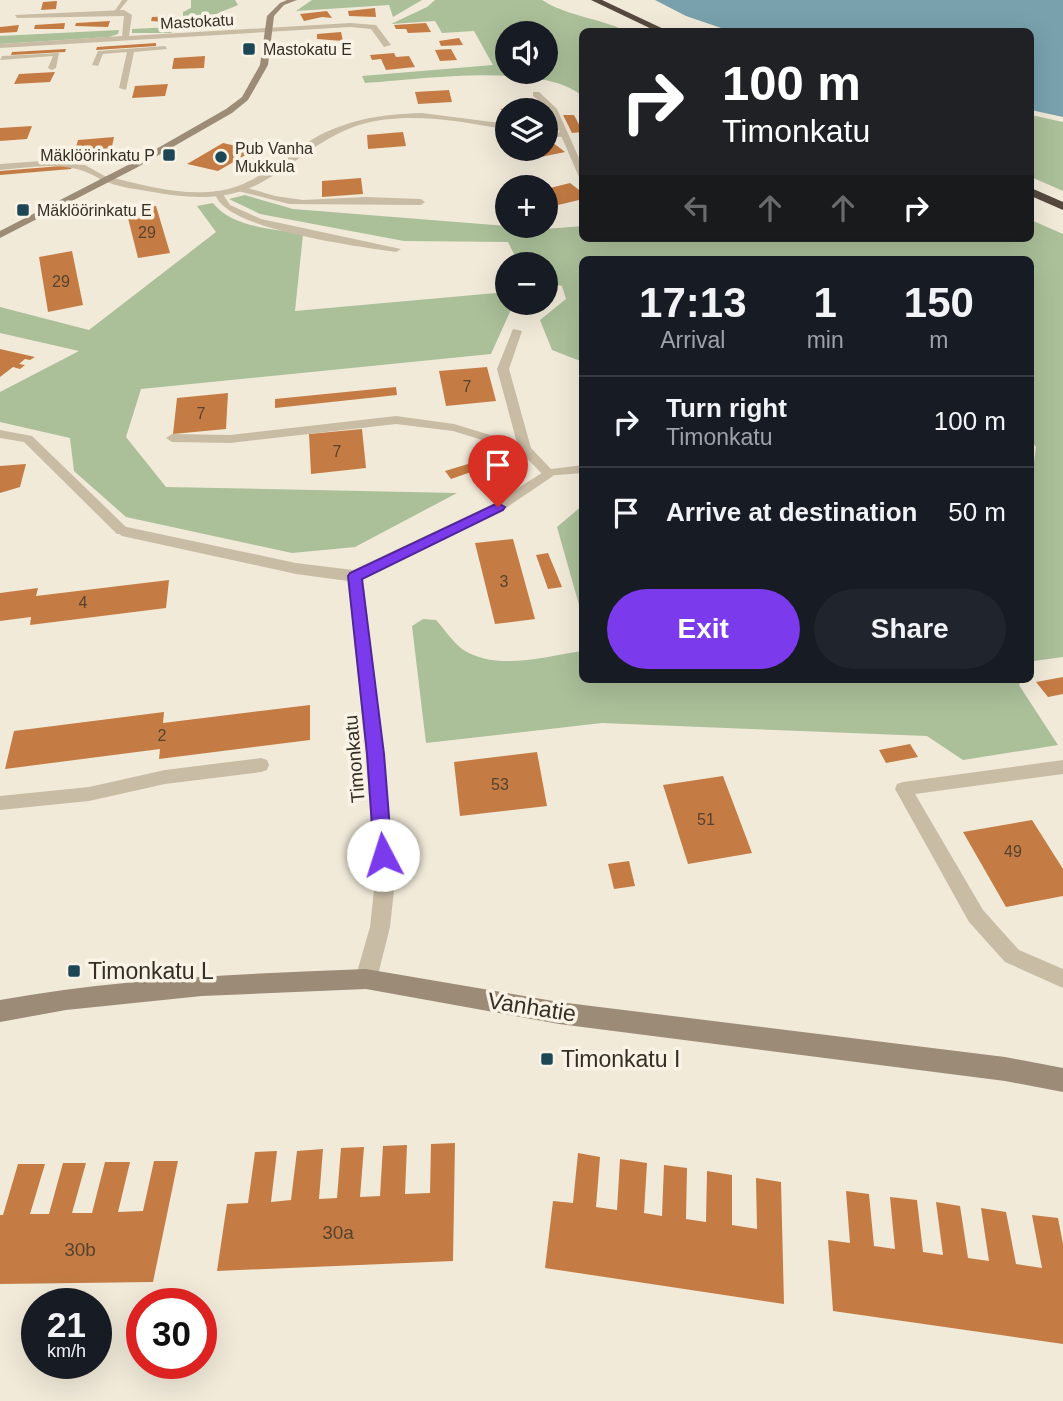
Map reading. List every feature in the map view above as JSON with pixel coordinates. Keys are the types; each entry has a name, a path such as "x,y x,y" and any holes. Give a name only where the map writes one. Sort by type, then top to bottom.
{"highway":[{"path":"595,0 657,28"},
{"path":"610,0 670,28"},
{"path":"1034,192 1063,206"}],"street":[{"path":"264,0 282,4"},
{"path":"0,235 206,126 245,98 264,65 271,16 282,4 294,0"},
{"path":"17,16 116,11 128,15 125,39"},
{"name":"Mastokatu","path":"4,46 366,26 373,27 387,46"},
{"path":"106,179 170,193 218,193 257,181 321,138 361,122 382,117 425,116 495,125"},
{"path":"558,134 563,134"},
{"path":"121,531 174,539 302,571 355,576 498,507 548,473"},
{"name":"Timonkatu","path":"355,576 375,754 385,881 380,927 366,979"},
{"name":"Vanhatie","path":"0,1011 66,999 202,986 366,979 559,1013 1005,1069 1063,1080"}],"lane":[{"path":"116,11 125,0"},
{"path":"96,65 100,52 164,51 168,36"},
{"path":"4,46 1,58 22,60 57,54 52,68"},
{"path":"123,88 131,50"},
{"path":"536,94 553,109 579,168"},
{"path":"0,167 69,162 98,172 106,179"},
{"path":"241,188 275,200 311,204 366,200 421,202"},
{"path":"218,193 227,208 251,218 319,236 396,249"},
{"path":"517,331 503,369 525,449 548,473 579,469"},
{"path":"172,438 230,439 396,420 454,428 525,449"},
{"path":"0,434 28,439 121,531"},
{"path":"0,803 89,794 165,777 261,765"},
{"path":"1063,767 903,789 976,916 1012,956 1063,979"}],"green space":[{"path":"191,0 235,0 238,5 170,33 132,33 132,29 172,27 183,23 183,12 191,8"},
{"path":"312,0 422,0 393,17 389,5 296,11"},
{"path":"435,0 542,0 562,10 618,28 579,28 579,95 558,84 558,21 495,21 495,76 365,83 362,76 493,65 474,31 442,33 435,21 391,24 427,7"},
{"path":"119,30 118,34 109,37 0,44 0,36"},
{"path":"1034,116 1063,122 1063,191 1034,178"},
{"path":"245,195 293,209 495,225 495,238 558,238 558,228 579,226 579,242 1034,242 1034,221 1063,234 1063,657 1034,661 1034,256 579,256 579,360 552,350 540,320 546,315 558,315 558,305 566,299 562,286 558,285 558,252 513,252 508,242 404,241 260,214 229,199"},
{"path":"213,203 231,218 242,222 303,234 295,311 495,293 495,315 509,315 491,354 141,389 126,437 166,487 457,493 355,547 292,553 126,517 74,471 70,438 0,422 0,392 79,351 0,333 0,307 89,330 216,232 197,206"},
{"path":"579,508 579,605 557,527"},
{"path":"423,619 436,620 462,649 490,660 537,659 579,652 579,683 1020,683 1019,685 1058,745 963,760 927,736 602,723 426,743 412,626"}],"water":[{"path":"655,0 1063,0 1063,117 1034,111 1034,28 721,28 686,16"}],"building":[{"path":"57,1 56,9 41,10 43,2"},
{"path":"375,8 376,17 349,16 348,11"},
{"path":"327,11 332,18 304,21 300,14"},
{"path":"177,16 177,23 151,21 152,17"},
{"path":"110,21 108,27 75,26 76,23"},
{"path":"65,23 64,29 34,29 35,25"},
{"path":"426,23 431,32 408,33 406,29 396,29 394,25"},
{"path":"19,25 17,32 0,33 0,27"},
{"path":"341,32 343,41 317,39 317,34"},
{"path":"459,38 463,45 441,46 439,41"},
{"path":"156,43 156,46 96,50 97,47"},
{"path":"338,47 338,50 345,50 346,56 321,57 321,51"},
{"path":"66,49 65,52 11,55 12,52"},
{"path":"451,49 457,60 440,61 435,50"},
{"path":"394,53 396,57 409,56 415,67 386,70 381,59 372,60 370,55"},
{"path":"205,56 204,68 172,69 174,58"},
{"path":"55,72 50,82 14,84 19,74"},
{"path":"168,84 165,96 132,98 135,86"},
{"path":"449,90 452,102 418,104 415,92"},
{"path":"563,115 574,115 579,124 579,132 572,133"},
{"path":"32,126 27,139 0,141 0,128"},
{"path":"403,132 406,146 368,149 367,135"},
{"path":"114,137 111,151 74,154 78,140"},
{"name":"Pub Vanha Mukkula","path":"223,143 254,150 218,171 187,164"},
{"path":"73,165 71,169 0,175 0,171"},
{"path":"361,178 363,194 322,197 322,181"},
{"path":"570,183 579,190 579,200 558,205 558,186"},
{"path":"156,206 170,253 138,258 126,210"},
{"path":"72,251 83,305 48,312 39,257"},
{"path":"0,349 35,357 25,359 19,364 25,365 20,369 13,367 0,377"},
{"path":"487,367 496,401 446,406 439,371"},
{"path":"396,387 397,395 275,408 275,399"},
{"path":"228,393 226,429 173,434 177,398"},
{"path":"362,429 366,468 311,474 309,434"},
{"path":"26,464 20,487 0,493 0,466"},
{"path":"468,464 474,471 451,479 445,471"},
{"path":"513,539 535,619 495,624 475,543"},
{"path":"548,553 562,587 548,589 536,555"},
{"path":"169,580 166,608 30,625 31,617 0,621 0,593 38,588 36,596"},
{"path":"1063,677 1063,694 1048,697 1036,682"},
{"path":"310,705 310,740 159,759 160,749 5,769 14,731 164,712 163,723"},
{"path":"910,744 918,757 886,763 879,750"},
{"path":"537,752 547,806 460,816 454,762"},
{"path":"723,776 752,853 688,864 663,785"},
{"path":"1032,820 1063,869 1063,896 1006,907 963,832"},
{"path":"629,861 635,886 614,889 608,864"},
{"path":"455,1143 453,1261 217,1271 227,1204 248,1203 255,1152 277,1151 271,1202 291,1200 297,1151 323,1149 319,1199 337,1198 341,1148 364,1147 360,1197 380,1196 383,1146 407,1145 405,1194 430,1193 431,1144"},
{"path":"578,1153 600,1157 596,1207 617,1210 620,1159 647,1163 644,1213 662,1216 664,1165 687,1168 686,1219 706,1222 707,1171 732,1175 732,1225 757,1229 756,1178 781,1182 784,1304 545,1268 553,1201 573,1203"},
{"path":"154,1161 178,1161 153,1282 0,1284 0,1215 3,1215 18,1164 45,1164 30,1214 49,1214 63,1163 86,1163 72,1213 92,1213 105,1162 130,1162 118,1212 143,1211"},
{"path":"846,1191 869,1194 874,1246 895,1249 890,1197 917,1200 923,1252 943,1255 936,1202 960,1206 968,1258 989,1261 981,1208 1006,1212 1016,1264 1042,1268 1032,1215 1058,1218 1063,1244 1063,1344 833,1311 828,1240 850,1243"}],"place":[{"name":"Mastokatu E","path":"249,49"},
{"name":"Mäklöörinkatu P","path":"169,155"},
{"name":"Pub Vanha Mukkula","path":"221,157"},
{"name":"Mäklöörinkatu E","path":"23,210"},
{"name":"Timonkatu L","path":"74,971"},
{"name":"Timonkatu I","path":"547,1059"}],"route":[{"path":"383,855 375,754 355,576 498,507"}]}
